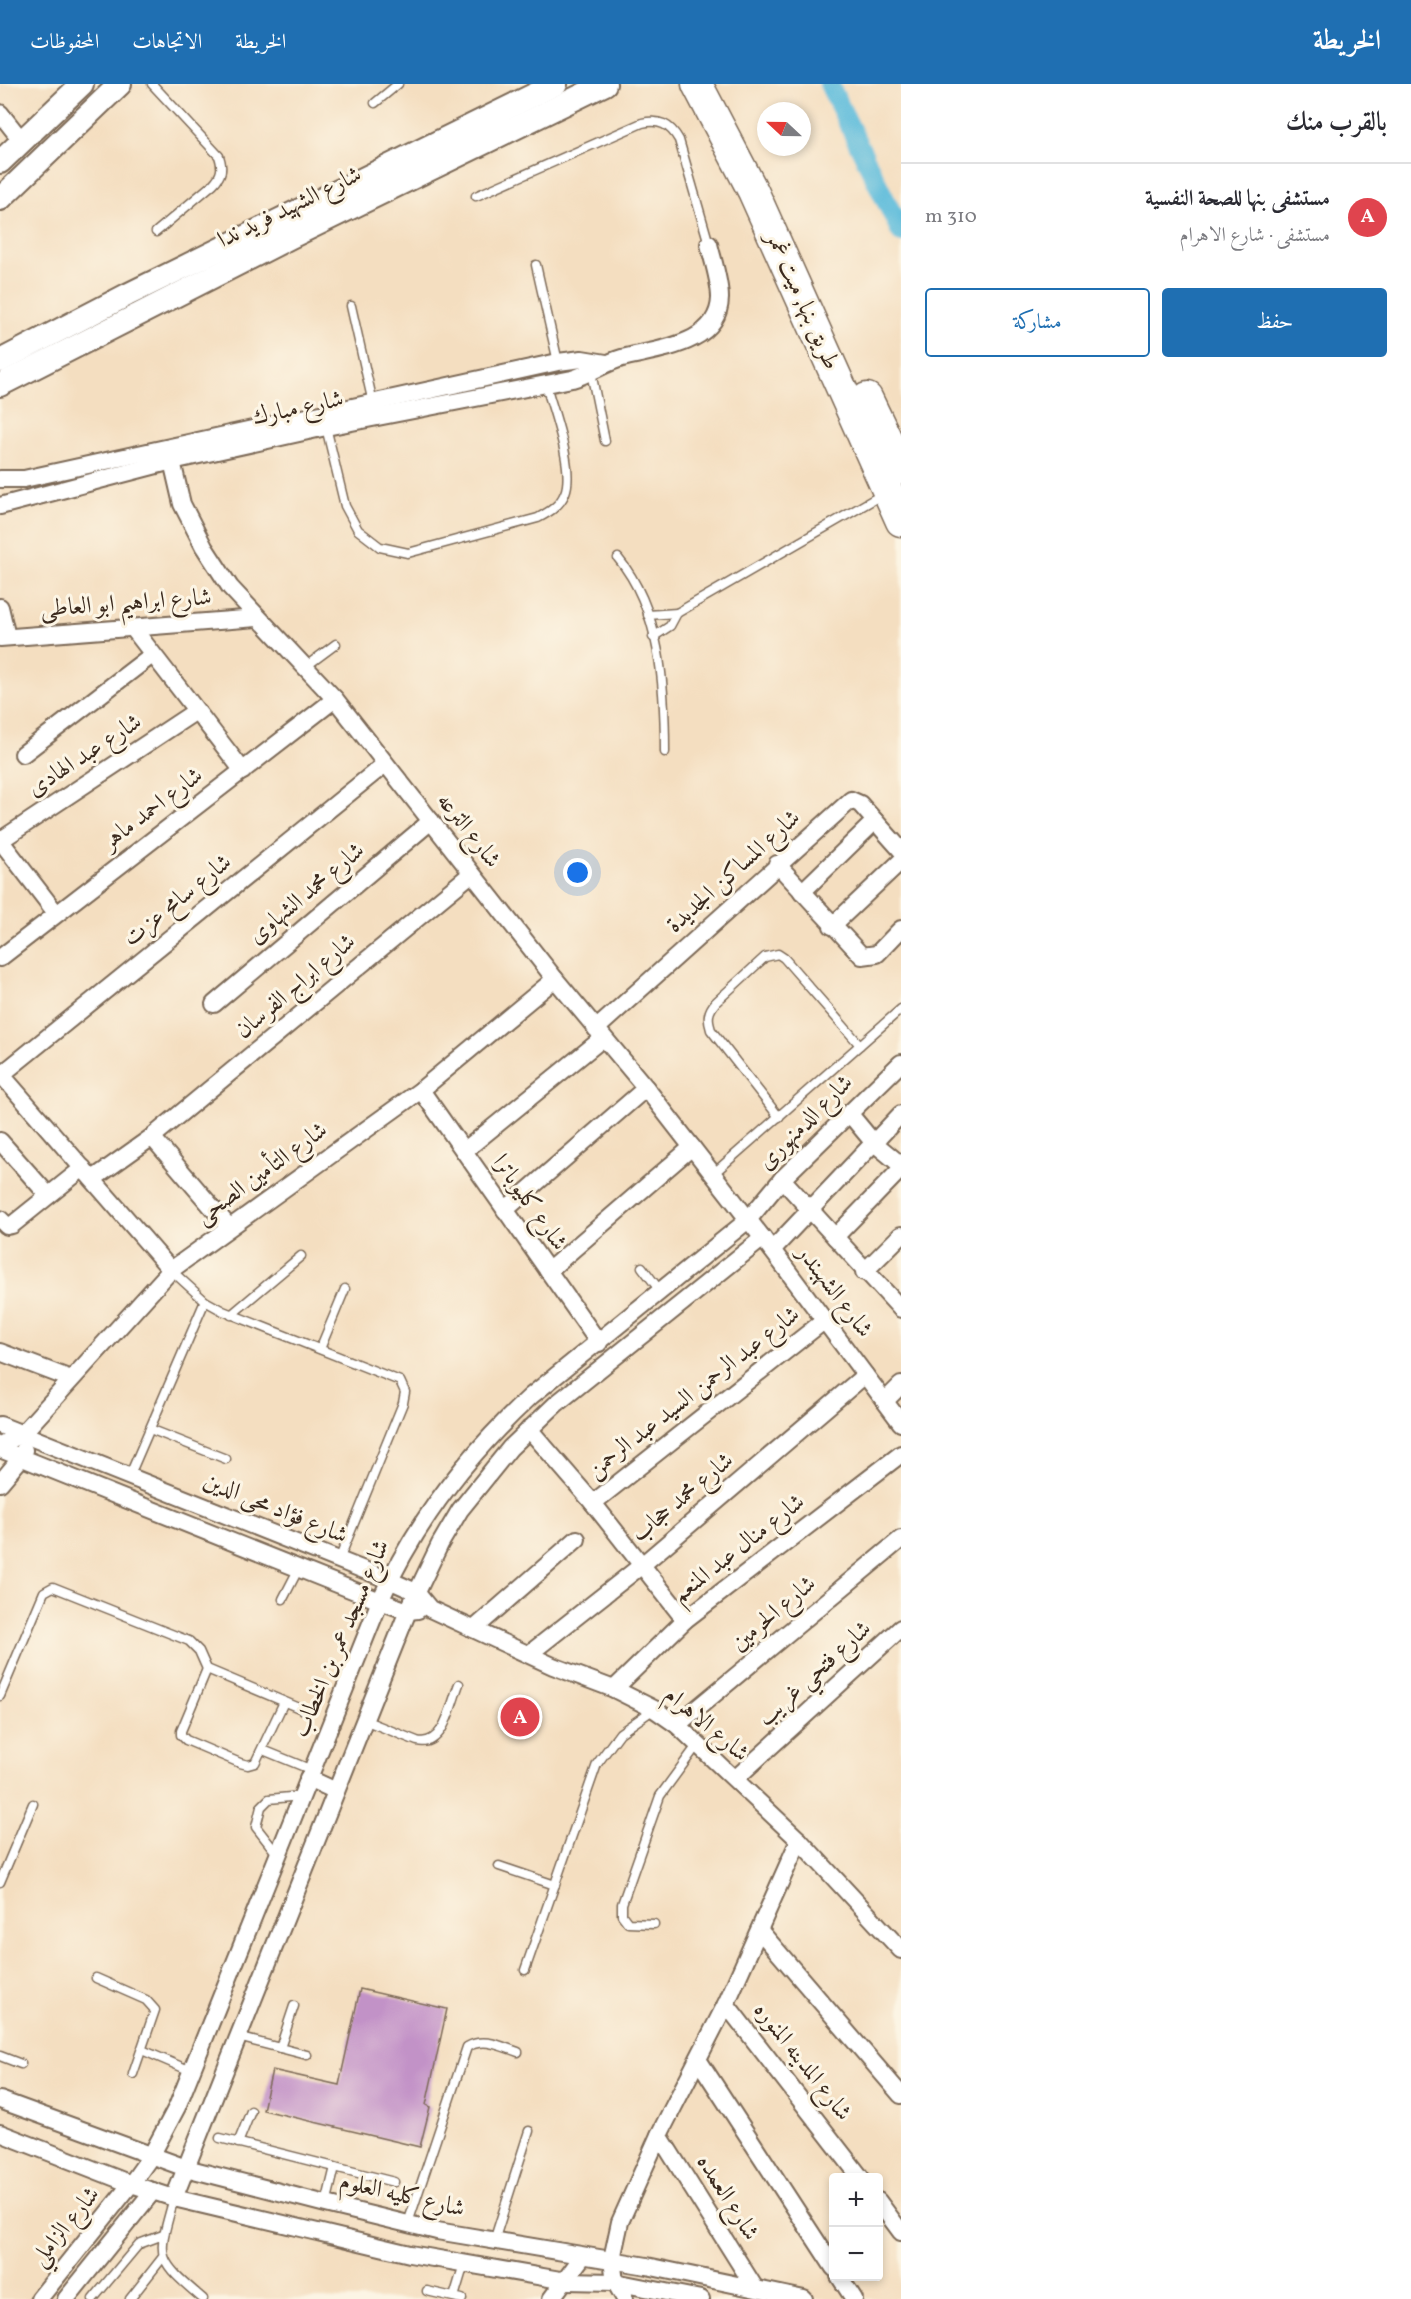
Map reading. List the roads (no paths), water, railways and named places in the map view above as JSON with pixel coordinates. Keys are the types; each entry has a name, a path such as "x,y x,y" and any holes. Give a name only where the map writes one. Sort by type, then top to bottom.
{"highway":[{"name":"طريق بنها, ميت غمر","path":"697,84 760,187"},
{"name":"طريق بنها, ميت غمر","path":"718,84 760,187 894,480 901,521"}],"main road":[{"path":"0,162 81,84"},
{"path":"0,199 120,84"},
{"name":"شارع الشهيد فريد ندا","path":"0,362 127,295 556,84"},
{"name":"شارع الشهيد فريد ندا","path":"0,385 291,237 605,84"}],"street":[{"path":"0,113 22,141"},
{"name":"شارع مبارك","path":"0,479 24,479 324,421 554,383 591,372 606,363 686,342 706,330 713,320 720,297 709,244"},
{"name":"شارع مبارك","path":"0,506 324,421 373,403 558,362 582,359 606,363"},
{"path":"554,383 558,362"},
{"name":"شارع الترعه","path":"172,461 182,504 204,547 230,587 335,699 471,874 646,1088 748,1220"},
{"path":"0,607 4,637"},
{"name":"شارع ابراهيم ابو العاطى","path":"4,637 257,618"},
{"path":"132,627 243,771"},
{"path":"22,754 152,654"},
{"name":"شارع احمد ماهر","path":"0,958 335,699"},
{"name":"شارع عبد الهادى","path":"0,840 196,711"},
{"name":"شارع سامح عزت","path":"1,1074 385,764"},
{"name":"شارع المساكن الجديدة","path":"464,1151 599,1033 777,864 851,800 860,804 901,850"},
{"name":"شارع محمد الشهاوى","path":"214,1004 431,821"},
{"path":"802,892 876,821"},
{"path":"0,840 56,913"},
{"path":"832,926 901,861"},
{"path":"777,864 862,956 877,954 901,929"},
{"name":"شارع ابراج الفرسان","path":"6,1222 48,1195 152,1137 471,874"},
{"name":"شارع التأمين الصحى","path":"22,1434 171,1270 421,1090 555,979"},
{"name":"شارع الدمنهورى","path":"748,1220 782,1179 901,1063"},
{"path":"1,1074 171,1270"},
{"path":"505,1210 646,1088"},
{"name":"شارع كليوباترا","path":"421,1090 598,1343"},
{"path":"835,1237 901,1167 873,1142 849,1113"},
{"name":"شارع مسجد عمر بن الخطاب","path":"174,2198 408,1611 460,1510 484,1478 529,1429 811,1211 901,1114"},
{"path":"152,1137 229,1227"},
{"path":"0,1141 48,1195"},
{"path":"548,1271 692,1148"},
{"path":"782,1179 864,1272 901,1309"},
{"name":"شارع مسجد عمر بن الخطاب","path":"130,2184 151,2156 177,2106 380,1601 389,1580 430,1510 477,1450 531,1396 748,1220"},
{"name":"شارع الشهبندر","path":"748,1220 901,1423"},
{"path":"864,1272 901,1235"},
{"name":"شارع عبد الرحمن السيد عبد الرحمن","path":"593,1503 825,1320"},
{"path":"0,1352 71,1379"},
{"name":"شارع محمد حجاب","path":"529,1654 642,1565 865,1375"},
{"path":"885,1401 901,1385"},
{"name":"شارع فؤاد محى الدين","path":"0,1425 389,1580 416,1592 430,1610"},
{"path":"529,1429 593,1503 685,1620"},
{"path":"0,1445 22,1434 24,1450 21,1458 1,1480"},
{"name":"شارع فؤاد محى الدين","path":"0,1449 380,1601 408,1611 430,1610"},
{"name":"شارع منال عبد المنعم","path":"614,1689 685,1620 901,1454"},
{"path":"474,1629 577,1539"},
{"name":"شارع الحرمين","path":"677,1725 901,1539"},
{"name":"شارع الاهرام","path":"430,1610 614,1689 654,1709 677,1725 799,1840 901,1950"},
{"name":"شارع فتحي غريب","path":"735,1779 901,1628"},
{"path":"310,1774 336,1791"},
{"name":"شارع المدينه المنوره","path":"799,1840 726,2004 857,2173"},
{"path":"760,1931 901,2095"},
{"path":"625,2299 615,2282 612,2259 620,2222 659,2135 699,2061 726,2004"},
{"path":"699,2061 829,2260"},
{"name":"شارع كليه العلوم","path":"0,2100 186,2168 326,2204 466,2236 612,2259 804,2299"},
{"path":"0,2133 130,2184 174,2198 464,2264 566,2281 615,2282 701,2299"},
{"name":"شارع العمده","path":"659,2135 755,2288"},
{"name":"شارع الزاملي","path":"39,2299 130,2184"},
{"name":"شارع الزاملي","path":"66,2299 153,2191"},
{"path":"889,2206 901,2232"},
{"path":"464,2264 466,2236"},
{"path":"551,2299 583,2256"},
{"path":"842,2281 854,2299"}],"lane":[{"path":"152,84 219,156 223,166 221,177 156,232"},
{"path":"375,103 398,84"},
{"path":"476,196 642,123 660,122 668,126 679,140 709,244"},
{"path":"536,265 558,362"},
{"path":"351,306 373,403"},
{"path":"591,372 605,441"},
{"path":"324,421 345,506 358,530 380,547 408,552 538,518 554,509 565,494 569,476 554,383"},
{"path":"648,615 677,613 894,480"},
{"path":"618,558 636,583 648,615 664,696 665,752"},
{"path":"653,637 670,626 677,613"},
{"path":"304,667 336,644"},
{"path":"779,1117 711,1030 707,1020 709,1010 716,1002 765,957 778,954 784,958 860,1045"},
{"path":"713,1174 901,1010"},
{"path":"231,1315 301,1256"},
{"path":"642,1267 661,1292"},
{"path":"171,1270 205,1301 231,1315 390,1375 400,1381 405,1392 403,1403 339,1560"},
{"path":"320,1349 345,1289"},
{"path":"129,1476 205,1301"},
{"path":"150,1429 226,1459"},
{"path":"284,1599 298,1568"},
{"path":"0,1696 44,1592 53,1587 189,1641 199,1651 207,1669 304,1710"},
{"path":"207,1669 181,1731 183,1738 248,1765 255,1763 284,1702"},
{"path":"364,1720 417,1741 425,1743 434,1740 440,1733 459,1684"},
{"path":"525,1970 603,1752 620,1733 654,1709"},
{"path":"654,1924 628,1923 622,1915 622,1904 660,1796 698,1744"},
{"path":"263,1750 310,1774"},
{"path":"278,1855 256,1827 261,1807 269,1799 302,1796"},
{"path":"0,1882 33,1804"},
{"path":"499,1866 555,1886"},
{"path":"96,1978 152,2004 154,2018 133,2073"},
{"path":"280,2048 294,2006"},
{"path":"238,2037 307,2055"},
{"path":"408,2223 467,2047 476,2042 486,2042 518,2052"},
{"path":"142,2050 191,2071"},
{"path":"0,2056 21,2064"},
{"path":"238,2143 251,2111"},
{"path":"494,2241 529,2131"},
{"path":"220,2138 394,2182"},
{"path":"326,2204 335,2167"},
{"path":"174,2198 163,2235 163,2257 167,2266 203,2299"},
{"path":"93,2299 134,2248 151,2238 163,2235"},
{"path":"130,2299 163,2257"},
{"path":"427,2291 458,2298 464,2264"}],"waterway":[{"path":"829,84 901,232"}],"place":[{"name":"مستشفى بنها للصحة النفسية","path":"520,1717"}]}
